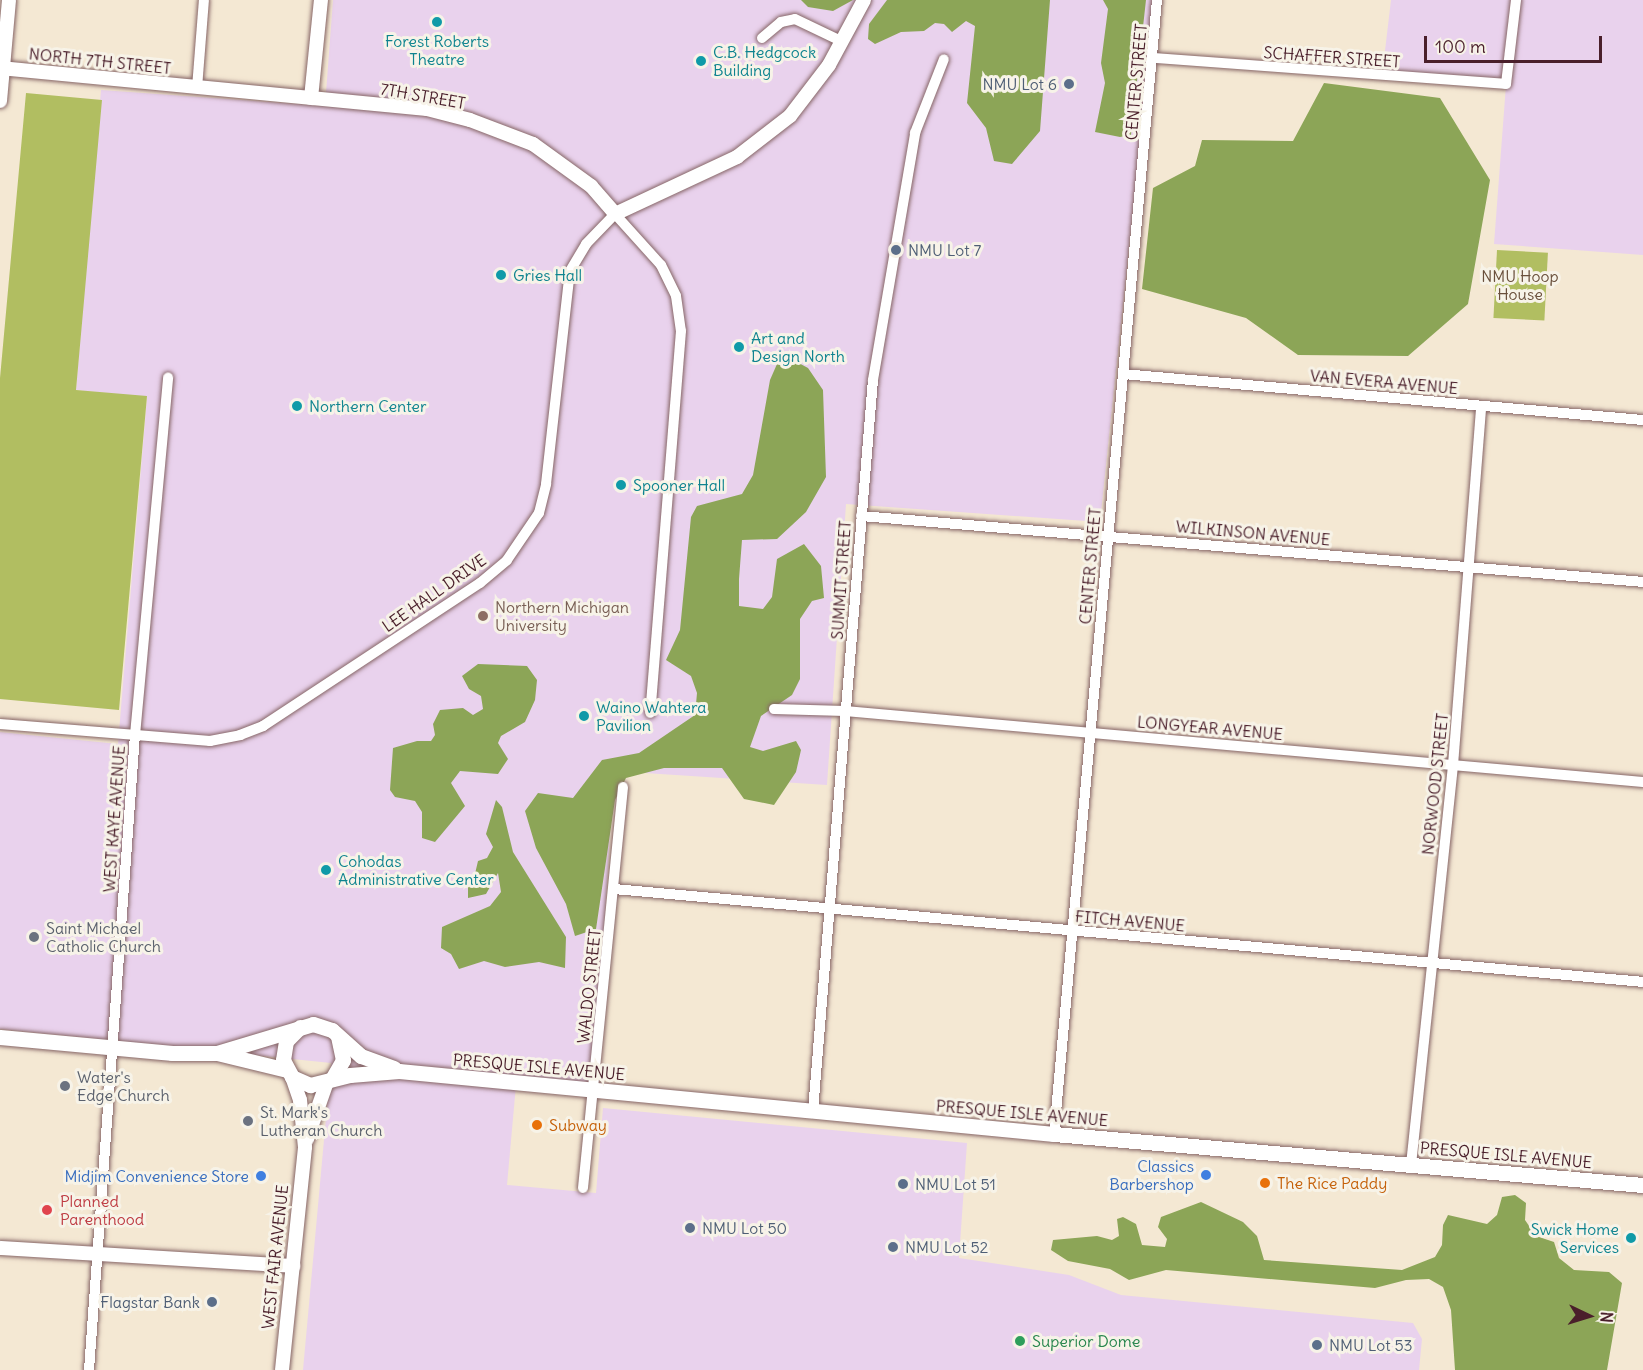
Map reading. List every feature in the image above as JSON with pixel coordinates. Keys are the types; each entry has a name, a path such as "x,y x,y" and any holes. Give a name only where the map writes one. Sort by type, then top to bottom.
{"main road":[{"name":"PRESQUE ISLE AVENUE","path":"217,1053 300,1027 320,1025 337,1035 354,1052 399,1071"},
{"name":"WEST FAIR AVENUE","path":"290,1073 284,1047 300,1027"},
{"name":"WEST FAIR AVENUE","path":"329,1080 343,1060 337,1035"},
{"name":"PRESQUE ISLE AVENUE","path":"0,1037 217,1053 290,1073 310,1085 329,1080 399,1071 1054,1134 1643,1185"}],"street":[{"path":"0,101 1,68 9,0"},
{"path":"197,88 204,0"},
{"path":"311,98 321,0"},
{"path":"650,713 681,331 676,296 661,265 615,214 738,157 790,116 829,65 864,0"},
{"name":"CENTER STREET","path":"1054,1134 1123,374 1155,58 1157,0"},
{"name":"SCHAFFER STREET","path":"1155,58 1506,84 1516,0"},
{"path":"762,38 781,22 795,20 841,41"},
{"name":"SUMMIT STREET","path":"813,1111 873,380 915,133 944,59"},
{"name":"NORTH 7TH STREET","path":"1,68 197,88"},
{"name":"7TH STREET","path":"197,88 427,109 470,120 533,144 591,186 615,214"},
{"name":"LEE HALL DRIVE","path":"0,724 210,741 263,726 480,583 507,560 539,513 546,484 570,271 586,244 615,214"},
{"name":"VAN EVERA AVENUE","path":"1123,374 1643,420"},
{"name":"WEST KAYE AVENUE","path":"89,1370 135,735 168,378"},
{"name":"NORWOOD STREET","path":"1411,1165 1453,765 1481,406"},
{"name":"WILKINSON AVENUE","path":"861,516 1108,535 1643,582"},
{"name":"LONGYEAR AVENUE","path":"774,709 846,711 1643,782"},
{"name":"WALDO STREET","path":"583,1188 623,787"},
{"name":"FITCH AVENUE","path":"614,889 1643,982"},
{"name":"WEST FAIR AVENUE","path":"282,1370 304,1147 300,1100 290,1073"},
{"name":"WEST FAIR AVENUE","path":"304,1147 329,1080"},
{"path":"0,1248 293,1266"}],"shaded area":[{"name":"Northern Michigan University","path":"333,0 1155,0 1100,522 846,504 827,785 614,771 594,1090 516,1085 507,1185 596,1193 603,1108 967,1143 959,1258 1069,1275 1121,1295 1413,1323 1422,1339 1419,1370 303,1370 331,1063 0,1029 0,732 118,744 147,397 76,390 101,90 325,106"},
{"path":"1391,0 1643,0 1643,255 1494,244 1506,85 1382,76"}],"green space":[{"path":"801,0 853,0 833,11 808,7"},
{"path":"887,0 1050,0 1040,131 1012,164 994,161 986,128 967,103 975,26 966,21 952,32 944,24 935,23 924,31 901,32 875,44 868,39 869,24"},
{"path":"1103,0 1146,0 1131,135 1120,137 1095,132 1105,83 1101,63 1108,9"},
{"path":"1324,83 1440,98 1490,180 1468,304 1408,356 1298,355 1246,318 1142,289 1153,188 1195,166 1202,140 1293,141"},
{"path":"26,93 102,100 76,390 147,396 119,710 0,699 0,378"},
{"name":"NMU Hoop House","path":"1497,250 1548,253 1544,321 1493,318"},
{"path":"795,361 808,368 823,390 826,477 806,512 777,539 742,540 739,606 763,609 772,597 777,559 804,544 821,566 824,598 812,601 800,619 800,679 792,695 761,716 750,747 763,751 796,741 801,750 796,772 774,805 744,799 722,768 664,768 626,778 615,800 596,929 575,936 566,904 536,848 525,811 538,793 573,798 602,760 639,753 695,715 697,693 691,676 666,660 680,630 691,517 697,506 742,494 753,475 770,380 777,364"},
{"path":"478,664 527,666 537,680 535,700 525,722 501,736 498,743 508,759 498,774 460,771 451,783 465,806 435,842 422,838 422,812 415,801 395,797 390,790 393,748 417,741 431,741 435,735 433,724 440,710 463,708 473,715 483,709 481,696 469,689 462,676"},
{"path":"496,800 502,807 513,852 566,937 565,968 539,962 505,967 484,961 459,969 451,954 441,948 442,927 490,906 501,892 498,873 486,894 468,898 468,885 474,878 478,861 487,858 493,847 486,834"},
{"path":"1515,1195 1526,1203 1525,1220 1536,1236 1554,1242 1559,1258 1574,1270 1609,1272 1622,1283 1607,1370 1455,1370 1451,1310 1443,1287 1429,1279 1406,1280 1375,1288 1166,1270 1129,1280 1110,1269 1068,1261 1051,1250 1053,1240 1097,1236 1112,1240 1119,1236 1117,1219 1123,1217 1136,1224 1142,1245 1165,1247 1167,1239 1158,1227 1161,1217 1201,1202 1243,1222 1257,1236 1264,1260 1402,1270 1435,1257 1442,1245 1443,1225 1448,1215 1487,1224 1497,1215 1502,1197"}],"place":[{"name":"Forest Roberts Theatre","path":"437,22"},
{"name":"C.B. Hedgcock Building","path":"701,61"},
{"name":"NMU Lot 6","path":"1069,84"},
{"name":"NMU Lot 7","path":"896,250"},
{"name":"Gries Hall","path":"501,275"},
{"name":"Art and Design North","path":"739,347"},
{"name":"Northern Center","path":"297,406"},
{"name":"Spooner Hall","path":"621,485"},
{"name":"Northern Michigan University","path":"483,616"},
{"name":"Waino Wahtera Pavilion","path":"584,716"},
{"name":"Cohodas Administrative Center","path":"326,870"},
{"name":"Saint Michael Catholic Church","path":"34,937"},
{"name":"Water's Edge Church","path":"65,1086"},
{"name":"St. Mark's Lutheran Church","path":"248,1121"},
{"name":"Subway","path":"537,1125"},
{"name":"Classics Barbershop","path":"1206,1175"},
{"name":"Midjim Convenience Store","path":"261,1176"},
{"name":"The Rice Paddy","path":"1265,1183"},
{"name":"NMU Lot 51","path":"903,1184"},
{"name":"Planned Parenthood","path":"47,1210"},
{"name":"NMU Lot 50","path":"690,1228"},
{"name":"Swick Home Services","path":"1631,1238"},
{"name":"NMU Lot 52","path":"893,1247"},
{"name":"Flagstar Bank","path":"212,1302"},
{"name":"Superior Dome","path":"1020,1341"},
{"name":"NMU Lot 53","path":"1317,1345"}]}
